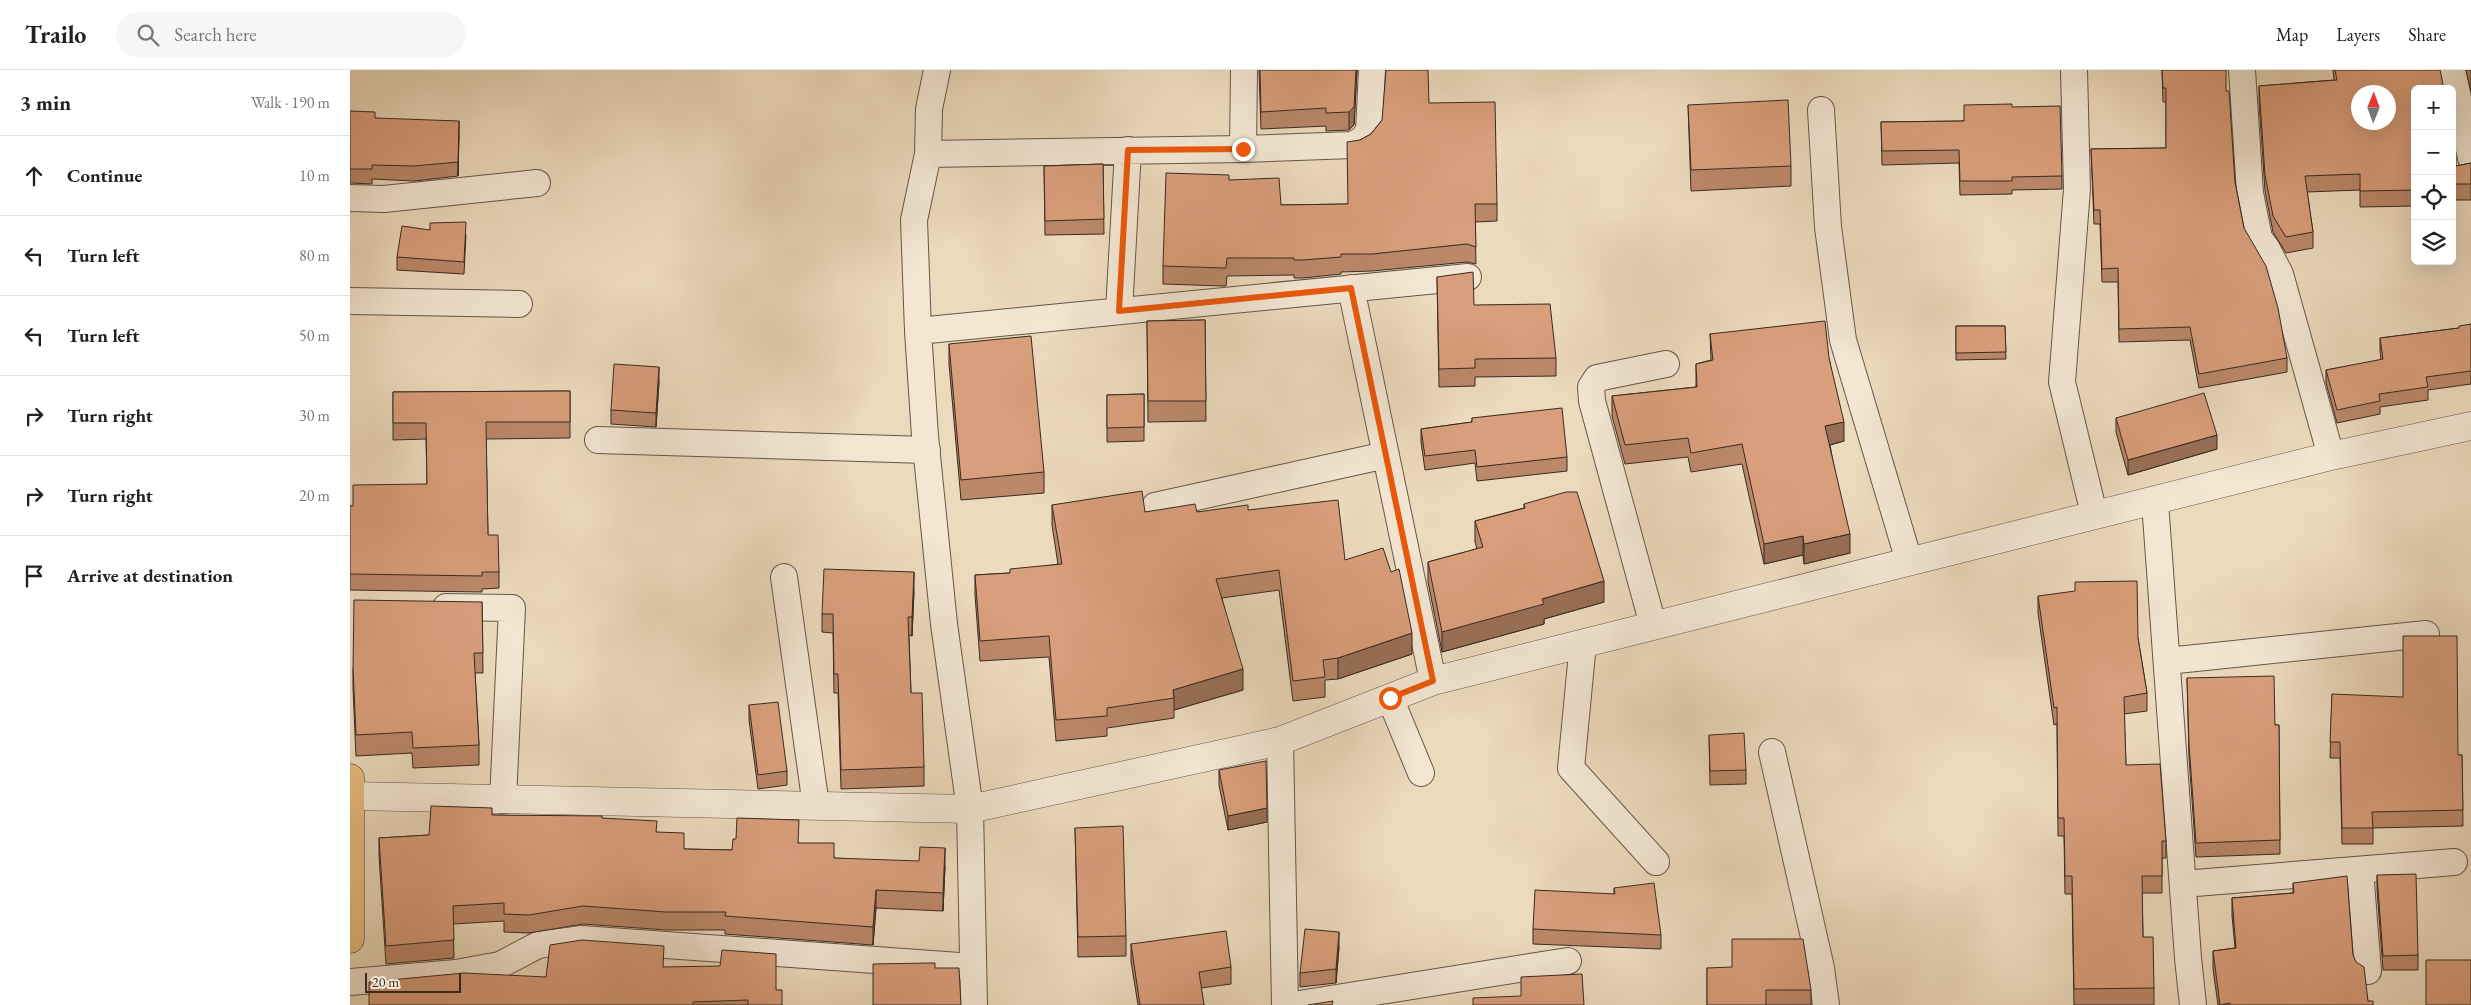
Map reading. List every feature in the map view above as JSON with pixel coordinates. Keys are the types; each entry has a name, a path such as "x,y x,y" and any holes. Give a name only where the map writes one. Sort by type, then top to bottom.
{"main road":[{"path":"350,939 351,787"}],"street":[{"path":"937,70 929,109 928,154 914,220 918,331 927,450 944,624 970,809 974,1005"},
{"path":"1243,149 1244,70"},
{"path":"928,154 1243,149 1353,145 1369,130 1372,70"},
{"path":"2074,70 2078,189 2062,382 2094,514"},
{"path":"2242,70 2250,193 2259,238 2268,249 2280,274 2331,456"},
{"path":"2452,70 2471,158"},
{"path":"1821,110 1828,227 1844,340 1909,561"},
{"path":"1119,311 1128,150"},
{"path":"350,198 384,199 537,183"},
{"path":"918,331 1468,277"},
{"path":"1351,288 1433,681"},
{"path":"350,301 519,304"},
{"path":"1653,625 1592,400 1591,387 1597,378 1666,364"},
{"path":"351,787 503,800 970,809 1280,741 1433,681 2094,514 2155,502 2331,456 2471,426"},
{"path":"598,440 927,450"},
{"path":"1155,506 1386,455"},
{"path":"2155,502 2183,884 2194,1005"},
{"path":"784,577 816,806"},
{"path":"426,606 512,608 503,800"},
{"path":"2167,661 2426,634"},
{"path":"1583,643 1571,768 1656,862"},
{"path":"1390,698 1421,773"},
{"path":"1280,741 1285,1005"},
{"path":"1772,752 1821,968 1826,1005"},
{"path":"2183,884 2454,862"},
{"path":"2360,870 2368,971"},
{"path":"350,982 456,973 500,965 538,945 582,939 973,967"},
{"path":"1292,1005 1568,961"}],"building":[{"path":"1260,70 1356,70 1354,107 1349,112 1326,113 1326,108 1261,112"},
{"path":"1386,70 1428,70 1429,103 1495,102 1497,204 1475,204 1476,247 1467,244 1372,254 1341,254 1341,257 1303,260 1294,260 1294,258 1227,258 1226,268 1163,266 1166,173 1229,175 1229,180 1279,178 1281,205 1348,204 1347,142 1360,140 1371,134 1382,120"},
{"path":"2162,70 2226,70 2226,91 2229,91 2235,182 2244,228 2266,266 2278,308 2287,358 2199,374 2190,327 2119,329 2118,268 2102,269 2100,210 2094,210 2091,149 2166,148 2166,88 2163,88"},
{"path":"2335,70 2440,70 2443,85 2411,85 2411,190 2360,191 2360,174 2305,176 2313,232 2286,237 2273,216 2265,175 2259,86 2337,80"},
{"path":"1788,100 1791,166 1691,170 1688,105"},
{"path":"2012,104 2012,107 2060,106 2062,176 2012,177 2012,181 1960,181 1959,150 1882,151 1881,122 1964,121 1964,105"},
{"path":"350,111 375,112 375,118 459,121 458,162 414,166 372,165 372,169 350,169"},
{"path":"2471,163 2471,184 2456,184 2456,166"},
{"path":"1103,164 1104,219 1045,221 1044,166"},
{"path":"466,222 464,262 397,257 402,226 430,230 430,223"},
{"path":"1473,272 1474,305 1550,304 1556,358 1475,359 1475,368 1439,369 1437,277"},
{"path":"1205,320 1206,401 1148,401 1147,321"},
{"path":"1825,321 1829,358 1844,422 1825,426 1850,534 1804,544 1803,536 1764,544 1742,444 1691,453 1688,438 1625,445 1612,396 1697,387 1696,364 1713,360 1710,334"},
{"path":"2471,324 2471,371 2426,377 2428,387 2379,394 2380,401 2337,410 2326,370 2383,359 2380,338 2459,328 2459,326"},
{"path":"1956,326 2005,326 2006,352 1956,353"},
{"path":"1031,336 1044,472 961,480 949,344"},
{"path":"614,364 659,367 656,413 611,410"},
{"path":"570,391 570,422 486,422 488,535 498,535 499,572 482,572 482,576 350,574 350,506 353,506 353,485 427,484 426,423 393,423 393,392"},
{"path":"2204,393 2217,435 2128,460 2116,418"},
{"path":"1144,394 1144,427 1107,428 1107,395"},
{"path":"1562,408 1567,457 1477,467 1475,450 1425,456 1421,429 1472,422 1472,418"},
{"path":"1142,491 1145,512 1195,504 1197,512 1248,505 1248,510 1338,500 1345,560 1383,548 1391,572 1399,569 1412,633 1338,658 1323,660 1325,677 1293,681 1279,570 1216,579 1243,669 1173,690 1174,698 1107,708 1107,716 1056,720 1049,636 980,641 975,575 1010,573 1010,569 1062,564 1052,505"},
{"path":"1566,492 1577,492 1604,581 1542,599 1544,604 1442,632 1428,562 1483,547 1475,521 1525,508 1524,504"},
{"path":"824,569 914,572 912,617 908,617 911,693 922,693 924,767 841,770 838,674 834,674 833,614 822,614"},
{"path":"2137,581 2138,638 2147,693 2124,697 2126,765 2160,764 2166,841 2162,841 2162,876 2142,876 2143,937 2153,937 2154,988 2074,989 2072,876 2065,876 2064,818 2058,818 2057,707 2054,708 2038,596 2075,591 2075,582"},
{"path":"354,600 482,602 483,653 474,653 479,745 413,748 412,732 356,735 353,668"},
{"path":"2403,636 2457,636 2458,755 2462,755 2463,810 2372,812 2373,828 2342,828 2340,742 2330,742 2332,694 2403,697"},
{"path":"2274,676 2275,725 2279,725 2280,840 2196,843 2189,744 2187,678"},
{"path":"778,702 787,771 758,775 749,705"},
{"path":"1744,733 1746,770 1710,771 1709,735"},
{"path":"1266,761 1267,808 1228,816 1219,770"},
{"path":"431,806 492,808 492,815 602,816 602,818 657,821 656,832 684,833 684,849 732,850 733,839 736,839 737,818 799,820 798,843 834,843 834,858 919,861 920,847 945,848 943,893 876,890 873,927 725,916 726,912 666,912 583,906 529,915 504,914 504,903 453,906 454,940 386,946 379,838 429,835"},
{"path":"1123,826 1126,936 1078,937 1075,828"},
{"path":"2416,874 2418,955 2383,956 2377,875"},
{"path":"2347,876 2353,955 2356,962 2364,967 2368,1001 2373,1001 2373,1005 2230,1005 2230,1003 2220,1005 2213,951 2236,948 2232,898 2294,893 2293,883"},
{"path":"1654,883 1661,935 1533,929 1535,890 1615,894 1614,888"},
{"path":"1305,929 1339,932 1336,969 1300,973"},
{"path":"1226,931 1231,967 1199,972 1204,1005 1140,1005 1131,944"},
{"path":"1732,939 1803,939 1811,990 1766,990 1766,1005 1707,1005 1707,968 1732,967"},
{"path":"582,940 664,946 663,967 720,966 722,950 776,954 776,990 782,990 782,1005 748,1005 748,1000 693,1002 693,1005 369,1005 369,982 464,973 546,977 550,945"},
{"path":"2426,960 2471,960 2471,1005 2426,1005"},
{"path":"935,963 935,968 959,968 961,1005 873,1005 873,964"},
{"path":"1582,974 1584,1005 1473,1005 1473,998 1521,996 1521,977"},
{"path":"1333,1001 1332,1005 1308,1005"}],"route":[{"path":"1243,149 1128,150 1119,311 1351,288 1433,681 1390,698"}]}
